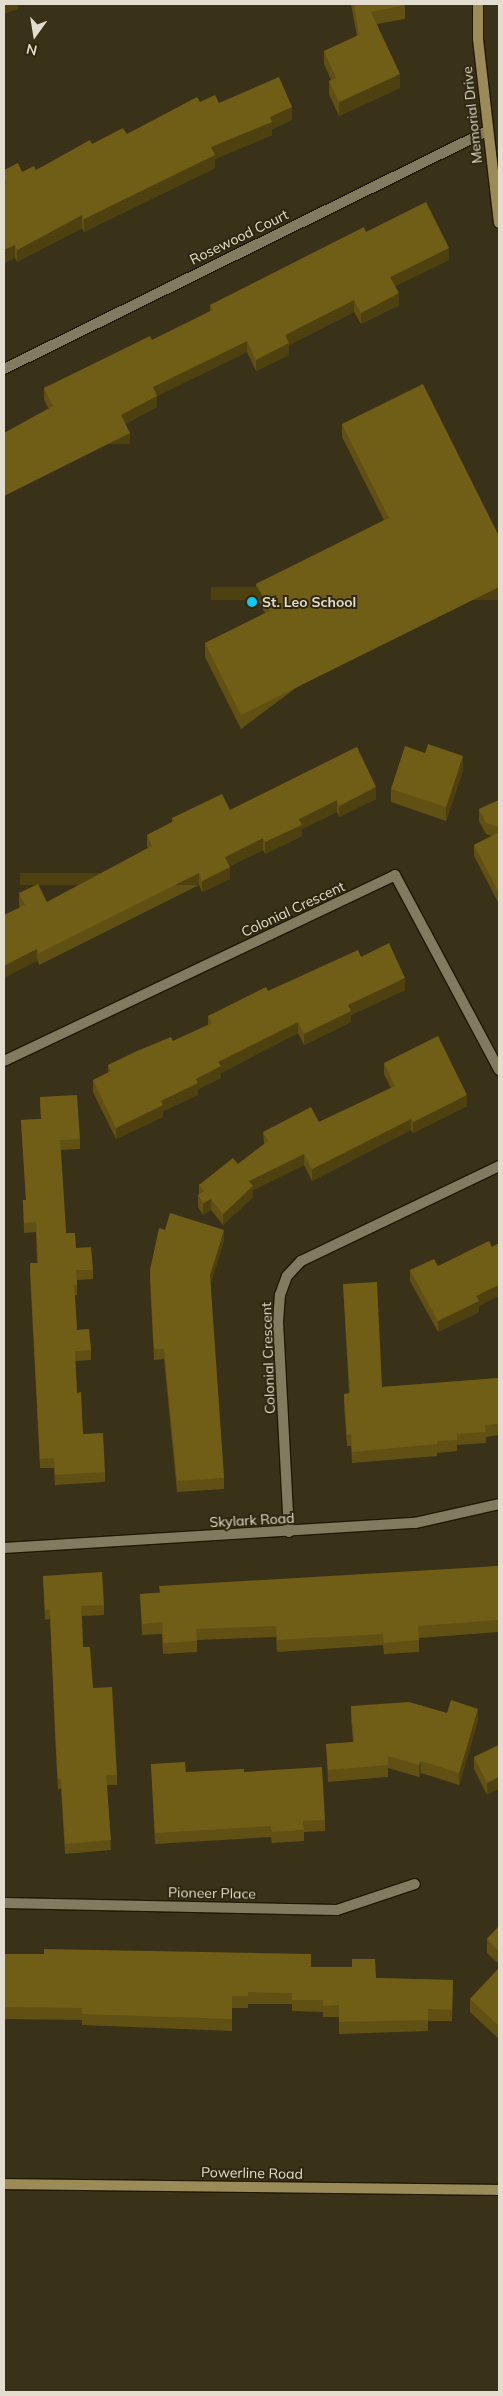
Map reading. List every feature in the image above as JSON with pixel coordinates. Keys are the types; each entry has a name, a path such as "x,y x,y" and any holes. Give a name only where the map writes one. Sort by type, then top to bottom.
{"main road":[{"name":"Memorial Drive","path":"478,4 478,39 499,223"},
{"name":"Powerline Road","path":"4,2184 499,2190"}],"street":[{"name":"Rosewood Court","path":"4,369 487,131"},
{"name":"Colonial Crescent","path":"4,1061 395,876 499,1070"},
{"name":"Colonial Crescent","path":"289,1532 278,1322 280,1295 287,1276 301,1261 499,1166"},
{"name":"Skylark Road","path":"4,1548 416,1523 499,1504"},
{"name":"Pioneer Place","path":"4,1903 338,1910 415,1884"}],"building":[{"path":"354,4 405,4 371,12 400,74 339,102 329,81 336,78 324,51 359,35"},
{"path":"279,77 292,107 270,117 272,122 211,147 215,155 84,219 82,215 17,250 15,245 4,250 4,184 6,183 4,170 18,163 22,172 34,166 36,170 90,140 92,144 123,128 127,134 197,97 200,102 215,95 219,103"},
{"path":"426,202 449,248 390,277 399,293 361,313 354,300 285,335 289,343 256,360 247,341 153,387 157,396 121,415 130,433 4,496 4,433 53,406 44,388 150,336 152,340 213,310 210,305 364,227 366,232"},
{"path":"423,384 499,536 499,587 241,715 205,643 270,611 256,584 389,518 342,424"},
{"path":"428,744 463,756 446,807 391,789 405,746 425,753"},
{"path":"357,747 376,787 339,806 337,800 299,819 302,825 265,842 263,838 225,857 230,867 202,881 199,873 39,953 37,949 4,966 4,915 25,905 19,893 38,884 47,902 152,846 147,835 174,821 172,818 222,794 230,810"},
{"path":"499,800 499,827 486,823 479,809"},
{"path":"499,832 499,893 474,845"},
{"path":"389,943 405,978 348,1005 351,1011 304,1034 298,1022 218,1062 221,1066 196,1079 198,1083 161,1101 163,1105 116,1128 93,1080 111,1071 108,1065 171,1037 173,1041 212,1023 208,1016 266,987 268,991 358,950 361,957"},
{"path":"438,1036 467,1095 413,1122 411,1119 312,1169 304,1154 249,1181 253,1186 223,1214 211,1199 203,1203 198,1195 204,1191 199,1185 233,1158 238,1164 268,1141 263,1132 311,1107 319,1122 395,1086 384,1063"},
{"path":"77,1095 80,1139 60,1140 66,1233 75,1233 76,1248 91,1247 93,1270 76,1270 77,1285 74,1285 77,1330 89,1329 91,1350 75,1351 77,1393 81,1392 83,1434 103,1433 105,1472 55,1475 54,1458 40,1459 30,1263 38,1263 36,1222 24,1223 23,1200 26,1200 21,1120 41,1119 40,1097"},
{"path":"170,1213 224,1230 210,1275 224,1478 177,1481 164,1349 154,1349 150,1270 159,1228 165,1230"},
{"path":"489,1241 492,1247 499,1243 499,1285 476,1296 479,1301 438,1321 410,1270 434,1259 438,1266"},
{"path":"377,1282 382,1387 499,1378 499,1424 485,1425 486,1432 457,1434 457,1440 437,1441 437,1444 352,1452 351,1434 347,1435 344,1394 350,1393 343,1284"},
{"path":"499,1566 499,1620 418,1626 419,1640 384,1643 383,1634 277,1640 276,1626 196,1629 197,1641 163,1643 162,1622 142,1624 140,1594 160,1593 159,1586"},
{"path":"102,1572 104,1605 81,1606 83,1647 90,1647 93,1688 112,1687 117,1775 106,1775 111,1840 65,1844 61,1779 58,1779 50,1610 45,1610 43,1576"},
{"path":"451,1700 478,1709 459,1773 421,1761 419,1765 388,1756 388,1765 328,1770 326,1744 354,1742 351,1706 409,1702 447,1713"},
{"path":"499,1745 499,1777 487,1783 474,1757"},
{"path":"185,1762 186,1772 244,1769 244,1772 322,1767 325,1820 303,1821 304,1830 272,1832 271,1826 155,1833 151,1764"},
{"path":"499,1926 499,1951 487,1939"},
{"path":"44,1949 311,1954 311,1967 352,1967 352,1959 375,1959 376,1978 453,1980 452,2010 428,2009 428,2020 339,2022 339,2005 323,2006 323,2000 292,2000 292,1993 248,1992 248,1996 232,1996 232,2019 82,2014 82,2008 4,2007 4,1954 44,1954"},
{"path":"499,1968 499,2026 470,1999"}],"place":[{"name":"St. Leo School","path":"252,602"}]}
